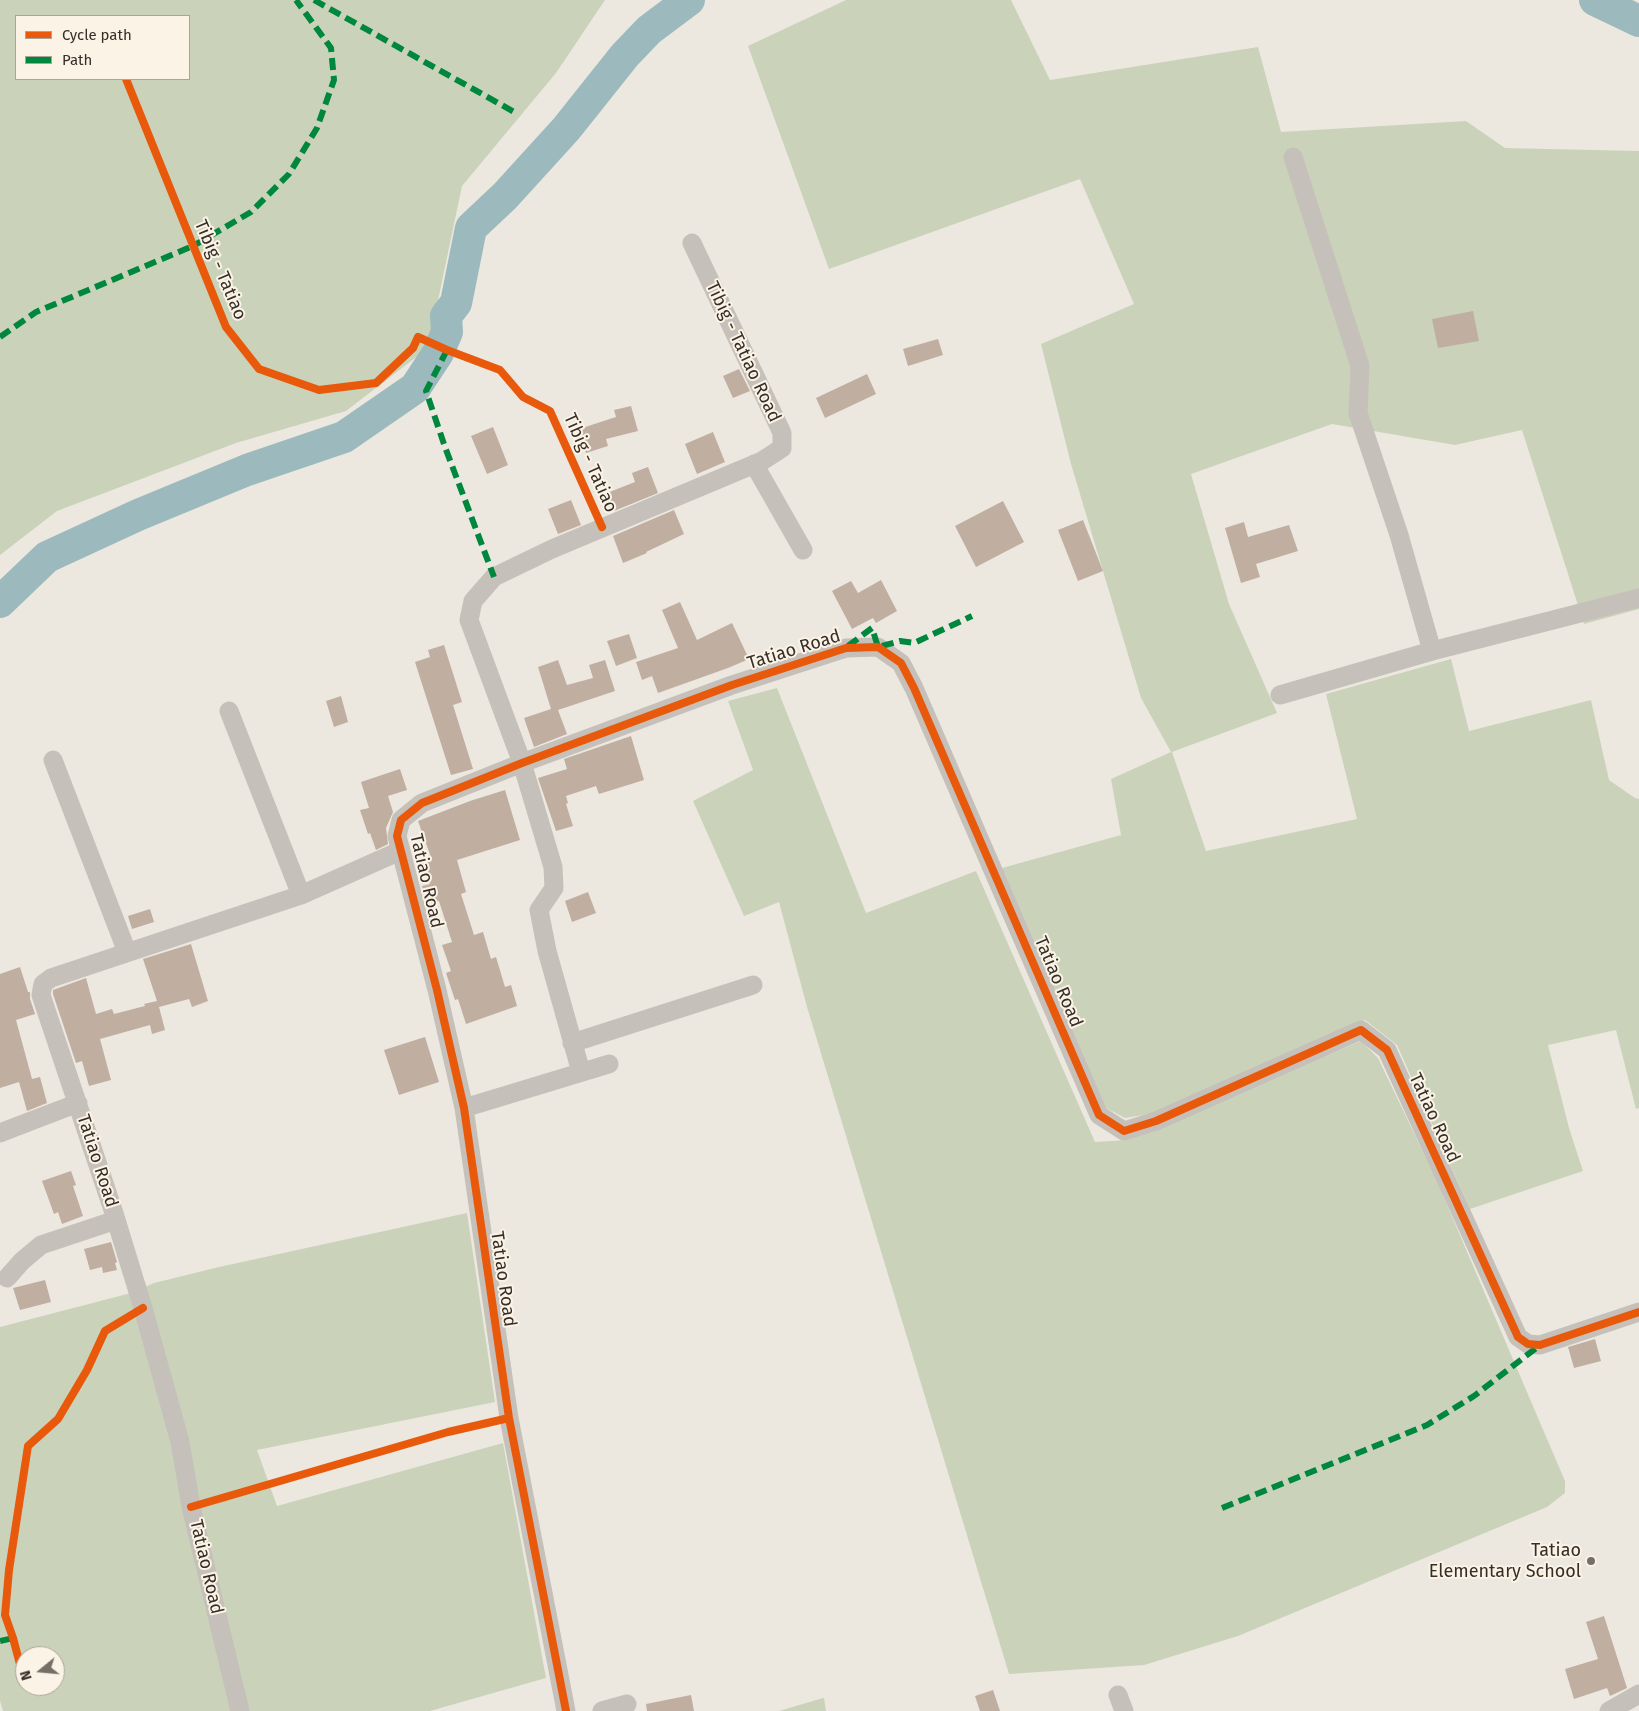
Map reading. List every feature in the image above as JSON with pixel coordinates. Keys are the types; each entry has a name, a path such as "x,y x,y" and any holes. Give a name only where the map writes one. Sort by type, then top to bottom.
{"street":[{"path":"1293,158 1360,366 1358,413 1399,535 1432,651"},
{"name":"Tibig - Tatiao Road","path":"522,763 468,620 473,601 494,577 552,549 762,461 782,448 782,433 692,243"},
{"path":"754,464 803,550"},
{"path":"1280,695 1432,651 1639,598"},
{"name":"Tatiao Road","path":"566,1711 509,1418 464,1108 437,990 397,836 401,820 422,803 522,763 732,685 846,648 878,646 901,663 914,688 1099,1114 1124,1131 1156,1121 1361,1030 1387,1050 1518,1337 1528,1344 1540,1345 1639,1312"},
{"path":"229,711 301,895"},
{"path":"54,760 127,952"},
{"path":"522,763 553,867 554,888 539,910 547,951 580,1072"},
{"name":"Tatiao Road","path":"240,1711 192,1507 180,1442 143,1308 78,1103 40,995 43,984 51,978 301,895 400,851"},
{"path":"572,1043 753,985"},
{"path":"464,1108 609,1064"},
{"path":"0,1134 78,1103"},
{"path":"7,1278 22,1261 41,1245 116,1220"},
{"path":"1609,1711 1639,1694"},
{"path":"602,1711 627,1704"}],"green space":[{"path":"0,0 605,0 556,73 462,186 428,348 346,411 236,443 57,511 0,555"},
{"path":"846,0 1011,0 1050,80 1258,47 1281,132 1466,121 1505,148 1639,151 1639,609 1584,624 1522,430 1455,445 1332,424 1191,474 1229,604 1277,713 1172,752 1206,851 1357,819 1326,694 1451,659 1469,731 1591,700 1609,780 1639,799 1639,1108 1636,1109 1616,1030 1548,1045 1569,1128 1583,1171 1470,1209 1397,1045 1365,1020 1150,1114 1125,1118 1106,1108 1002,868 1121,835 1111,779 1171,752 1141,698 1071,464 1041,344 1134,304 1080,179 829,269 748,46"},
{"path":"777,688 866,913 976,871 1095,1142 1126,1140 1361,1041 1378,1058 1436,1179 1565,1481 1565,1493 1547,1507 1238,1636 1144,1665 1009,1674 807,1007 779,902 744,916 693,801 753,770 728,701"},
{"path":"467,1213 495,1402 257,1450 277,1506 503,1443 546,1678 430,1711 3,1711 0,1701 0,1327 131,1293 154,1283"},
{"path":"823,1698 826,1711 779,1711"}],"building":[{"path":"1473,311 1479,341 1438,348 1432,319"},
{"path":"938,339 943,355 908,366 903,349"},
{"path":"739,369 750,391 733,398 723,376"},
{"path":"867,374 876,394 825,418 816,398"},
{"path":"631,406 638,431 606,439 608,446 586,453 579,429 616,417 614,410"},
{"path":"493,427 508,465 487,474 471,436"},
{"path":"713,432 725,462 697,474 685,444"},
{"path":"648,467 658,493 614,511 607,493 635,482 632,473"},
{"path":"571,500 581,525 558,534 548,509"},
{"path":"1003,501 1024,542 976,567 955,526"},
{"path":"674,510 684,534 623,563 613,536"},
{"path":"1083,520 1103,571 1078,581 1058,530"},
{"path":"1244,522 1248,537 1289,525 1298,551 1256,564 1260,577 1241,583 1225,528"},
{"path":"881,580 897,611 876,623 873,618 852,629 832,591 851,581 858,593"},
{"path":"680,602 697,640 732,623 749,659 658,693 652,676 642,680 636,662 678,648 662,610"},
{"path":"629,634 637,658 616,666 607,641"},
{"path":"444,645 462,702 453,705 473,769 451,775 415,662 430,657 428,650"},
{"path":"558,660 567,685 593,678 589,665 605,660 615,691 558,710 567,734 534,747 524,718 551,709 538,667"},
{"path":"341,696 348,722 334,727 326,701"},
{"path":"631,736 644,780 599,794 596,786 566,796 568,803 566,804 573,826 556,831 538,778 567,769 564,759"},
{"path":"400,769 407,790 388,796 393,812 386,828 388,844 376,850 360,810 369,808 361,782"},
{"path":"505,790 520,840 457,860 466,892 461,894 474,935 483,932 491,959 496,957 505,987 511,985 517,1006 466,1024 458,999 455,1000 446,973 451,971 442,945 452,942 439,901 426,904 422,886 430,884 423,863 432,860 418,821"},
{"path":"588,892 596,913 572,922 565,901"},
{"path":"150,909 154,922 132,929 128,916"},
{"path":"191,944 208,1001 192,1007 189,999 159,1007 165,1030 152,1034 150,1025 100,1039 111,1080 89,1086 82,1061 76,1063 53,990 86,978 96,1014 112,1009 114,1014 145,1006 144,1004 157,1001 143,959"},
{"path":"20,967 28,992 30,992 30,999 35,1014 16,1020 32,1079 40,1077 47,1103 27,1111 19,1082 0,1088 0,974"},
{"path":"425,1037 439,1082 399,1095 384,1050"},
{"path":"71,1171 76,1185 73,1186 83,1216 62,1224 58,1212 54,1214 42,1181"},
{"path":"111,1242 117,1262 115,1263 117,1270 103,1273 102,1267 90,1270 84,1249"},
{"path":"45,1280 51,1302 20,1310 13,1288"},
{"path":"1595,1339 1601,1361 1574,1368 1568,1347"},
{"path":"1604,1616 1627,1688 1610,1696 1607,1688 1574,1699 1565,1669 1598,1659 1586,1622"},
{"path":"993,1690 1000,1711 980,1711 975,1696"},
{"path":"691,1695 694,1711 647,1711 646,1704"}],"waterway":[{"path":"0,602 47,557 138,515 247,470 344,437 415,388 438,353 447,332 446,316 456,303 471,228 505,196 566,129 625,55 649,30 689,0"},
{"path":"1595,0 1639,21"}],"marked path":[{"path":"0,337 36,312 193,246 251,212 289,174 317,128 334,80 331,48 296,0"},
{"path":"314,0 516,113"},
{"path":"447,350 426,391 494,577"},
{"path":"848,646 872,628 878,647 900,641 914,643 972,616"},
{"path":"1222,1508 1427,1425 1474,1396 1540,1345"},
{"path":"0,1641 13,1638"}],"cycle path":[{"name":"Tibig - Tatiao","path":"126,80 226,327 259,369 319,390 376,383 413,348 418,337 500,370 523,397 550,411 602,527"},
{"path":"566,1711 509,1418 464,1108 437,990 397,836 401,820 422,803 522,763 732,685 846,648 878,647 901,663 914,688 1099,1115 1124,1131 1156,1121 1361,1030 1387,1050 1518,1337 1528,1344 1540,1345 1639,1312"},
{"path":"15,1646 5,1615 9,1570 28,1446 58,1419 87,1370 105,1331 143,1308"},
{"path":"191,1507 448,1432 509,1418"}],"place":[{"name":"Tatiao Elementary School","path":"1591,1561"}]}
